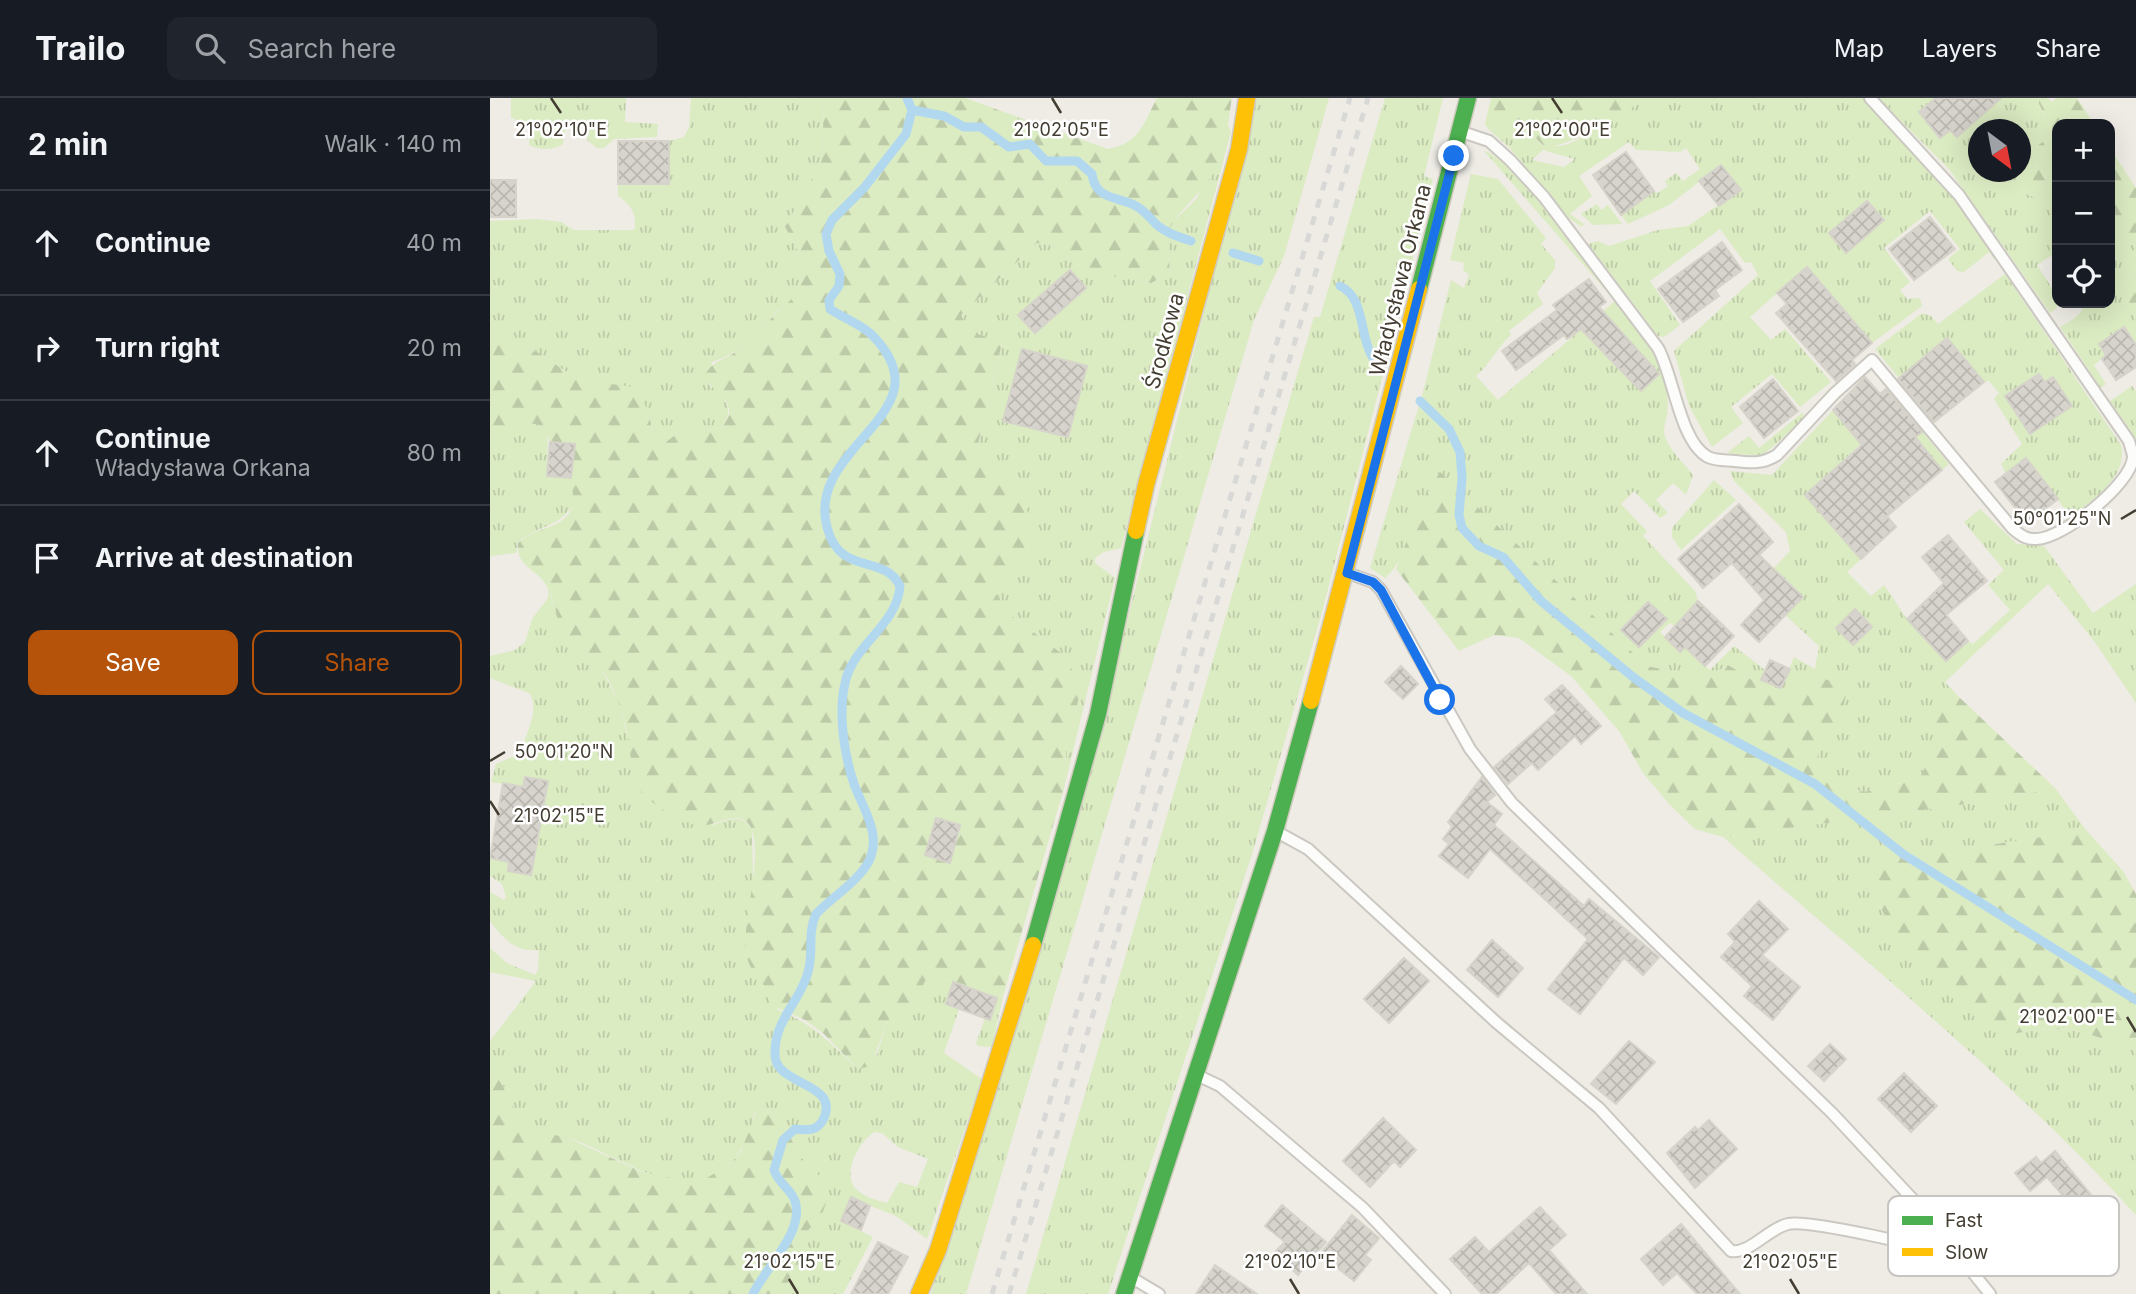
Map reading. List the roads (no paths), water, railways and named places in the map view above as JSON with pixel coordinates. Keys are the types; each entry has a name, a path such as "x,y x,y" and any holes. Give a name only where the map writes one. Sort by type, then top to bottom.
{"street":[{"name":"Środkowa","path":"919,1294 938,1250 1009,1034 1098,714 1146,485 1239,149 1247,98"},
{"name":"Władysława Orkana","path":"1124,1294 1275,831 1347,573 1468,98"}],"lane":[{"path":"1459,131 1489,141 1519,169 1544,197 1658,348 1667,363 1686,428 1700,452 1711,459 1766,463 1777,455 1835,393 1872,360 2012,529 2025,538 2049,537 2091,511 2113,491 2127,474 2133,458 2129,442 1959,195 1870,98"},
{"path":"1347,573 1373,582 1381,590 1465,741 1512,803 1832,1113 1910,1196"},
{"path":"1275,831 1308,849 1497,1023 1599,1108 1731,1251 1741,1250 1791,1223 1888,1240"},
{"path":"1197,1075 1220,1086 1341,1189 1445,1294"},
{"path":"1130,1276 1159,1294"},
{"path":"1974,1276 1990,1294"}],"waterway":[{"path":"753,1294 789,1237 797,1213 791,1193 778,1179 774,1170 783,1140 795,1129 817,1127 823,1120 826,1108 824,1098 785,1073 778,1065 775,1055 776,1042 783,1021 808,972 816,914 858,876 869,861 872,851 872,831 847,760 842,721 845,683 857,657 891,613 900,586 893,576 883,570 842,553 833,543 827,527 826,498 836,473 886,408 895,386 891,362 871,334 830,309 829,300 839,286 840,274 829,251 826,234 832,220 864,188 906,134 912,110 907,98"},
{"path":"912,110 944,116 964,127 981,127 1009,147 1030,144 1046,161 1077,161 1092,174 1097,189 1102,193 1136,206 1164,230 1191,241"},
{"path":"1233,253 1259,261"},
{"path":"1340,286 1349,292 1359,310 1370,353 1376,362"},
{"path":"1420,401 1449,429 1460,452 1462,478 1459,515 1462,528 1479,546 1503,557 1541,601 1633,677 1683,713 1815,784 1903,854 2136,1000"}],"railway":[{"path":"992,1294 1350,98"},
{"path":"1009,1294 1368,98"}]}
